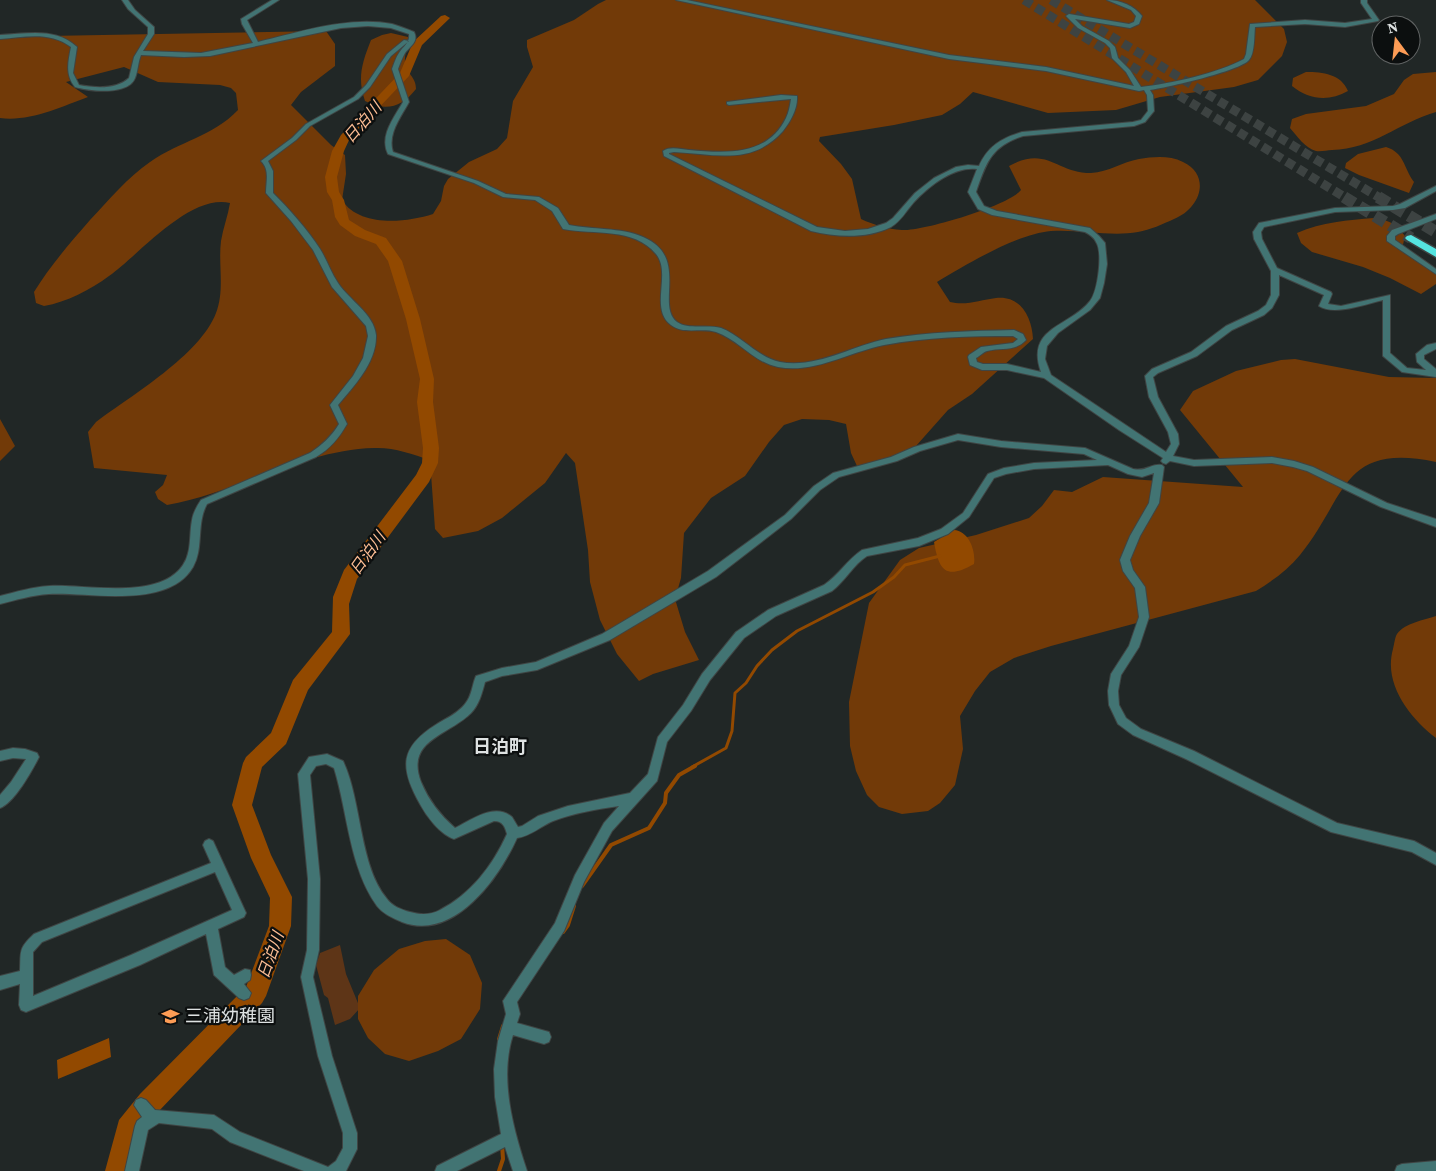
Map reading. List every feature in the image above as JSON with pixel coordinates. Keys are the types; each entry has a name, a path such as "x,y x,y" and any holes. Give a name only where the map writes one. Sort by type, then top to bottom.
{"highway":[{"path":"1412,238 1436,254"}],"street":[{"path":"0,37 54,35 68,40 74,47 70,62 70,76 77,86 93,90 107,89 131,82 137,56 141,53 146,39 151,34 151,27 142,17 128,7 125,0"},
{"path":"256,44 244,19 276,0"},
{"path":"679,0 949,57 1046,69 1142,89 1219,72 1246,60 1249,54 1252,25 1305,22 1345,24 1376,20 1364,3 1364,0"},
{"path":"1047,376 1041,353 1046,342 1056,331 1094,302 1100,287 1104,254 1102,243 1097,236 1087,230 995,213 981,207 972,192 980,168 992,148 1012,136 1134,124 1143,121 1151,111 1150,95 1142,89 1128,70 1115,58 1113,48 1080,26 1069,16 1130,26 1137,23 1139,16 1133,9 1110,0"},
{"path":"141,53 207,54 320,29 371,24 397,26 412,33 413,36 412,42 402,53 395,69 406,102 387,138 387,147 390,153 476,182 505,196 537,198 556,210 566,228 621,232 634,235 652,245 662,256 667,282 666,309 672,323 680,326 715,328 732,335 765,359 776,364 789,366 825,360 858,347 886,342 955,333 1014,333 1020,336 1022,340 1015,345 984,349 972,356 973,363 982,367 1007,367 1047,376 1169,458 1194,463 1272,460 1294,464 1310,469 1384,505 1436,523"},
{"path":"0,600 47,590 129,592 156,588 170,582 183,573 192,560 196,541 198,510 204,502 313,455 327,447 337,436 343,424 334,405 363,366 371,346 372,333 370,325 335,286 317,250 294,218 270,193 270,168 264,161 308,125 356,98 368,86 389,55 413,36"},
{"path":"730,102 795,97 790,116 783,127 756,148 747,152 727,153 676,149 666,151 666,155 814,229 826,233 837,234 882,228 896,220 919,192 949,173 965,167 980,168"},
{"path":"333,1171 341,1166 350,1149 350,1133 325,1056 307,977 313,950 314,879 304,774 313,761 327,759 339,765 345,781 362,858 372,888 384,905 401,916 420,921 436,919 453,909 484,882 497,867 506,852 513,832 509,822 498,816 485,818 467,830 454,834 439,823 421,798 411,766 415,749 428,735 466,711 476,699 480,679 502,672 537,666 606,637 712,574 788,516 817,488 836,476 894,459 917,449 958,437 971,438 1037,448 1085,451 1131,472 1142,474 1159,468 1169,458 1175,444 1172,429 1151,394 1149,376 1155,371 1194,354 1228,328 1261,313 1269,306 1275,295 1275,270 1258,239 1257,232 1262,225 1335,210 1393,208 1402,206 1436,188"},
{"path":"1436,216 1395,232 1391,236 1391,242 1436,272"},
{"path":"1275,270 1328,294 1323,306 1341,308 1387,297 1386,354 1405,370 1436,374"},
{"path":"1436,346 1420,354 1420,360 1436,374"},
{"path":"520,1171 505,1140 500,1077 504,1039 511,1021 510,1000 560,927 578,879 608,827 653,777 662,740 688,708 706,677 740,635 772,613 828,588 835,583 857,558 865,553 935,537 952,527 965,517 991,476 1008,470 1112,462"},
{"path":"1159,468 1154,503 1135,536 1125,560 1128,571 1140,587 1144,617 1134,647 1116,674 1113,691 1114,705 1122,721 1136,732 1190,755 1335,828 1414,847 1436,859"},
{"path":"0,756 12,753 28,754 33,757 15,786 0,802"},
{"path":"513,832 519,834 524,832 540,820 564,811 633,798"},
{"path":"209,845 240,913 26,1005 27,949 38,938 217,866"},
{"path":"211,926 219,970 239,988 245,975"},
{"path":"0,983 27,976"},
{"path":"511,1021 544,1037"},
{"path":"142,1105 153,1118"},
{"path":"132,1171 142,1126 157,1116 214,1122 235,1137 322,1171"},
{"path":"442,1171 505,1140"},
{"path":"1402,1171 1436,1168"}],"shaded area":[{"path":"606,0 1255,0 1284,29 1287,42 1282,56 1258,80 1234,87 1160,97 1116,110 1048,113 973,92 960,104 942,115 820,137 819,141 841,164 852,179 861,219 881,226 902,230 945,222 983,210 1013,196 1021,190 1009,166 1022,160 1033,158 1042,159 1079,172 1091,173 1104,171 1139,159 1155,157 1172,158 1192,168 1200,184 1199,192 1196,200 1183,214 1152,228 1127,233 1051,231 1038,233 993,251 937,282 950,302 967,303 996,298 1012,300 1024,310 1030,323 1033,339 972,394 948,410 908,455 869,469 857,466 851,453 846,424 829,420 802,419 784,425 769,442 745,476 711,498 684,533 681,578 675,599 685,632 699,660 653,674 639,681 617,654 600,620 590,582 588,550 575,463 566,453 545,483 502,518 478,531 443,538 435,529 430,460 395,450 374,448 321,456 219,491 167,505 158,499 155,492 163,485 167,475 94,468 88,432 96,422 146,387 180,359 208,329 219,304 221,286 220,250 230,203 214,203 198,208 182,217 165,228 109,276 78,295 44,306 36,303 34,292 68,246 126,182 161,155 207,133 228,119 238,110 236,93 231,88 220,85 158,82 124,67 66,82 88,97 33,116 11,119 0,118 0,39 47,36 326,31 335,44 335,66 301,92 291,105 331,145 345,155 346,174 342,200 350,209 359,215 371,219 396,221 433,214 441,201 444,186 448,179 469,162 497,149 507,138 513,101 533,67 527,47 527,40 574,20"},
{"path":"391,33 408,37 405,62 416,85 416,89 399,104 387,107 365,101 361,78 365,56 371,40"},
{"path":"1306,72 1331,75 1341,81 1348,91 1341,95 1326,98 1312,97 1305,94 1292,86 1293,78"},
{"path":"1436,72 1436,112 1409,122 1360,145 1347,149 1316,151 1305,145 1290,128 1292,119 1306,114 1366,106 1394,94 1404,80 1413,74"},
{"path":"1386,147 1397,153 1414,182 1409,193 1345,168 1346,163 1358,154"},
{"path":"1374,218 1388,221 1405,236 1402,249 1436,273 1436,284 1421,294 1363,267 1312,252 1301,243 1297,233 1325,224"},
{"path":"1295,359 1389,377 1436,378 1436,462 1405,458 1381,460 1364,467 1350,479 1300,555 1280,575 1256,591 1051,646 1014,658 990,672 975,691 960,716 963,749 955,785 940,803 928,811 902,814 879,807 867,795 856,771 850,746 849,702 869,603 900,560 919,548 976,535 1029,518 1042,506 1054,490 1072,492 1103,477 1243,487 1180,410 1193,391 1236,371 1281,360"},
{"path":"0,419 15,446 0,461"},
{"path":"954,530 964,534 970,542 974,553 974,564 964,569 950,572 941,566 934,542"},
{"path":"1436,616 1436,738 1417,721 1401,699 1395,687 1391,662 1396,637 1400,630 1415,622"},
{"path":"446,939 470,955 482,983 480,1009 461,1039 438,1051 409,1061 385,1054 368,1038 358,1019 358,996 374,970 399,949 425,941"},
{"path":"340,945 346,974 360,1008 350,1019 335,1025 316,965 320,953"},
{"path":"109,1038 111,1057 58,1079 57,1060"}],"waterway":[{"name":"日泊川","path":"118,1171 128,1129 149,1103 254,995 258,988 280,926 281,897 262,858 242,805 253,763 279,738 300,686 341,634 341,604 350,575 423,478 430,463 431,448 425,402 427,379 413,319 395,261 381,241 360,233 344,222 341,217 338,200 333,192 331,177 338,151 345,137 405,74 417,44 445,18"},
{"path":"692,767 726,748 732,731 735,693 746,683 757,666 772,650 797,631 873,592 894,577 905,565 940,556"},
{"path":"582,886 611,845 649,828 665,803 666,793 679,775 695,766"},
{"path":"563,932 568,925 574,906"},
{"path":"499,1039 503,1026"},
{"path":"499,1171 503,1159 502,1144"}],"tunnel":[{"path":"1024,0 1346,198"},
{"path":"1051,0 1380,198"},
{"path":"1344,197 1411,238"},
{"path":"1378,197 1436,232"}],"place":[{"name":"三浦幼稚園","path":"171,1016"}],"district":[{"name":"日泊町","path":"500,747"}]}
